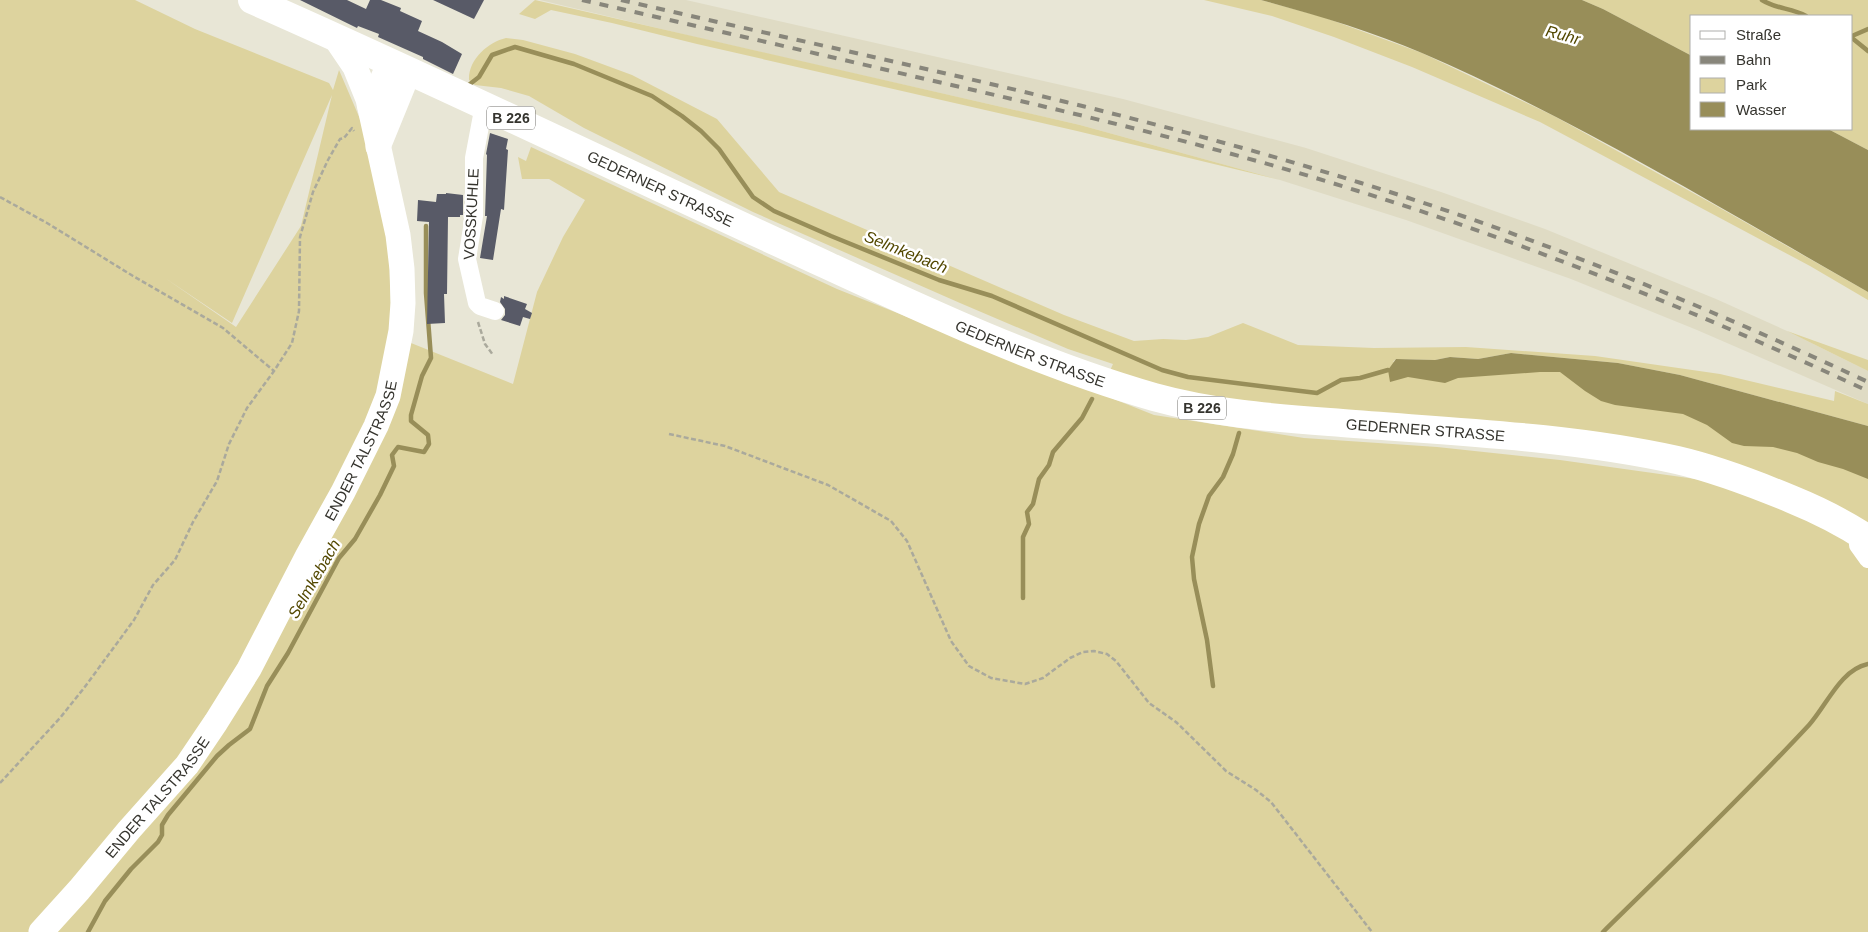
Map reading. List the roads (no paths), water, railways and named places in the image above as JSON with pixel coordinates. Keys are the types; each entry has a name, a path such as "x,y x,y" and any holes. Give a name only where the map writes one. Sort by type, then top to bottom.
{"main road":[{"name":"GEDERNER STRASSE","path":"252,0 484,105 704,209 957,325 1058,365 1154,397 1241,415 1552,440 1679,461 1725,474 1774,492 1814,509 1863,536"},
{"name":"ENDER TALSTRASSE","path":"41,932 80,890 129,830 187,766 248,670 343,492 376,426 388,396 397,354 403,303 398,235 370,107 355,67 336,39"},
{"path":"370,107 400,67"},
{"path":"378,147 400,67"}],"street":[{"name":"VOSSKUHLE","path":"484,105 474,158 474,216 467,259 477,304 495,311"},
{"name":"GEDERNER STRASSE","path":"1863,536 1858,545 1868,559"}],"water":[{"name":"Ruhr","path":"1261,0 1582,0 1603,9 1690,55 1690,130 1830,130 1868,150 1868,292 1648,166 1537,107 1422,53 1323,18"},
{"path":"1511,353 1618,363 1680,375 1868,426 1868,479 1797,453 1773,447 1744,446 1732,443 1707,425 1683,414 1615,405 1601,401 1560,372 1458,378 1445,383 1408,377 1390,382 1388,370 1396,359 1435,360 1450,357 1478,359"}],"waterway":[{"path":"1762,0 1804,15"},
{"path":"1853,36 1868,29"},
{"path":"1853,39 1868,51"},
{"name":"Selmkebach","path":"470,84 479,77 492,55 515,47 574,64 652,96 701,131 719,149 753,197 774,211 939,280 992,296 1162,370 1188,377 1317,393 1341,380 1360,378 1388,370"},
{"name":"Selmkebach","path":"88,932 105,901 131,869 158,842 162,835 162,825 168,815 217,756 250,729 267,686 288,653 339,558 355,539 380,495 394,466 392,455 398,447 424,452 429,444 428,435 411,421 422,376 431,358 426,293 426,226"},
{"path":"1023,598 1023,537 1029,524 1027,512 1033,504 1039,479 1049,465 1053,452 1082,418 1092,399"},
{"path":"1213,686 1207,640 1194,579 1192,557 1199,524 1209,496 1223,477 1233,454 1239,433"},
{"path":"1603,932 1707,830 1809,725 1842,681 1850,673 1868,664"}],"railway":[{"path":"582,0 1088,117 1196,144 1358,191 1488,234 1616,282 1743,335 1868,391"},
{"path":"621,0 992,84 1178,130 1361,183 1490,226 1618,274 1744,326 1868,382"}]}
